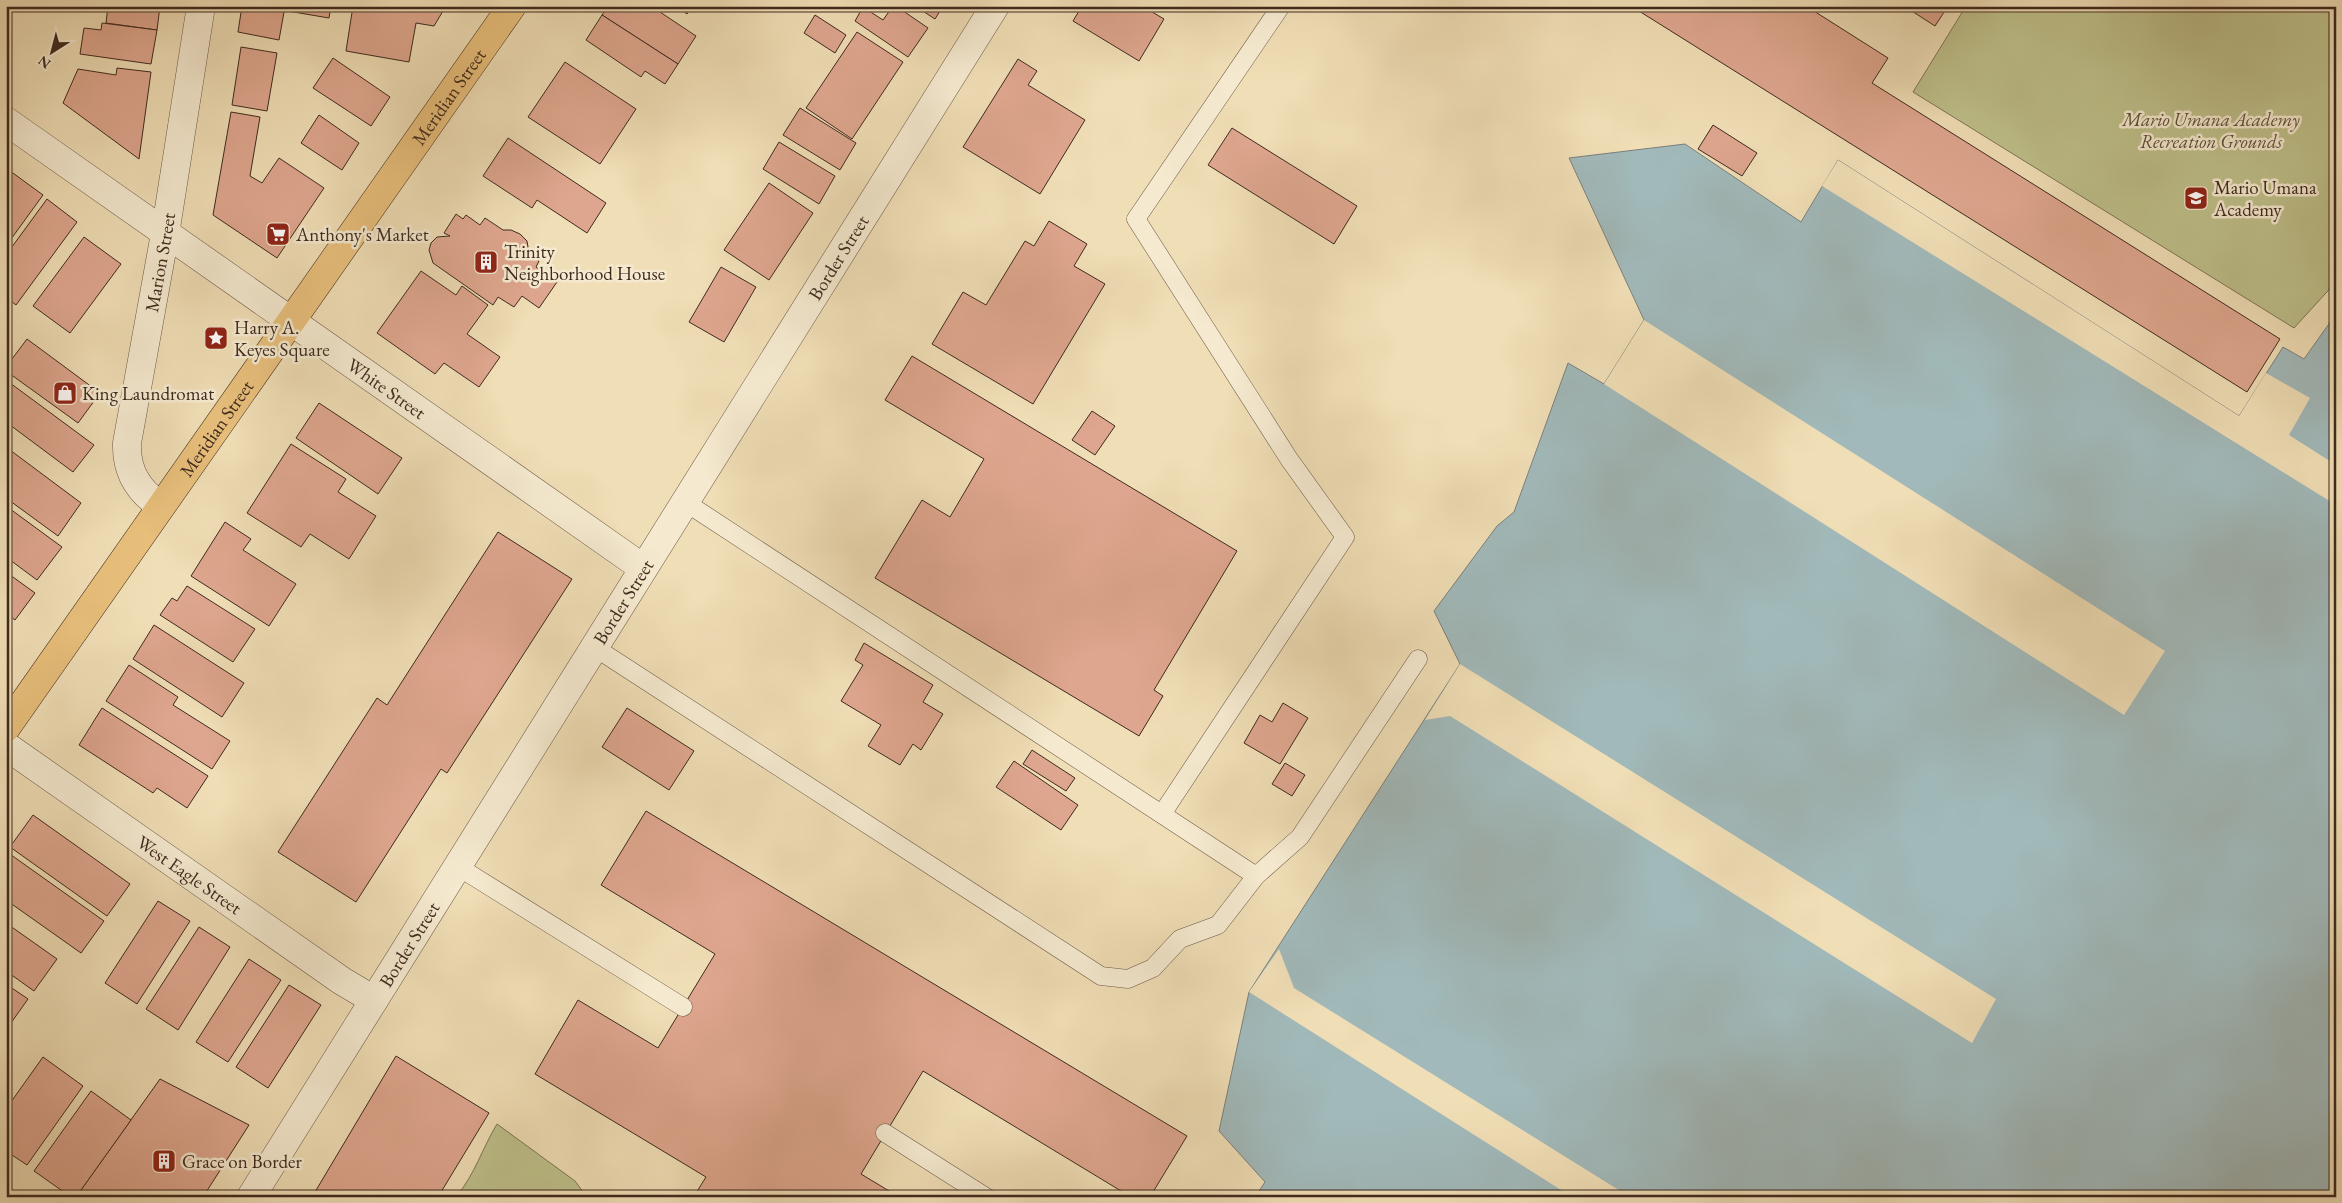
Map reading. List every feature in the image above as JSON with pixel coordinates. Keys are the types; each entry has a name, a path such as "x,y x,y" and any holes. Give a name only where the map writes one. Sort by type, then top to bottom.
{"main road":[{"name":"Meridian Street","path":"6,728 512,6"}],"street":[{"name":"Marion Street","path":"161,506 141,489 132,475 126,456 126,444 165,234 201,6"},
{"name":"Border Street","path":"250,1197 995,6"},
{"name":"White Street","path":"6,121 289,322 643,568"},
{"name":"West Eagle Street","path":"6,746 342,981 374,1000"}],"lane":[{"path":"1162,814 1344,537 1289,460 1136,219 1281,6"},
{"path":"685,502 1256,876"},
{"path":"594,647 1101,976 1128,979 1153,968 1180,939 1218,925 1256,876 1300,836 1418,659"},
{"path":"457,866 683,1007"},
{"path":"885,1134 986,1197"}],"green space":[{"name":"Mario Umana Academy Recreation Grounds","path":"1966,6 2336,6 2336,282 2294,328 1913,92"},
{"path":"497,1124 575,1181 587,1197 456,1197 463,1188"}],"water":[{"path":"1685,144 1801,222 1838,160 2239,416 2283,347 2304,359 2336,314 2336,1197 1255,1197 1265,1182 1219,1131 1249,992 1460,664 1434,611 1497,526 1514,512 1568,363 1604,384 1644,320 1569,158"}],"pier":[{"path":"1838,160 2239,416 2266,373 2310,398 2289,435 2336,465 2336,505 1822,186"},
{"path":"1644,320 2165,651 2124,715 1604,384"},
{"path":"1460,664 1996,999 1972,1043 1450,716 1425,720"},
{"path":"1279,949 1294,988 1630,1197 1572,1197 1249,992"}],"building":[{"path":"6,6 16,6 6,19"},
{"path":"108,6 160,6 157,30 106,23"},
{"path":"242,6 284,12 279,40 238,32"},
{"path":"258,6 331,6 329,18"},
{"path":"353,6 446,6 434,26 416,23 409,62 346,51"},
{"path":"608,6 651,6 696,36 678,64 602,15"},
{"path":"676,6 692,6 687,14"},
{"path":"893,6 896,6 928,28 908,57 855,21 863,7 883,20"},
{"path":"915,6 943,6 935,19"},
{"path":"1082,6 1142,6 1164,19 1139,61 1073,21"},
{"path":"1631,6 1806,6 1888,58 1872,83 2280,339 2247,392"},
{"path":"1904,6 1948,6 1935,26"},
{"path":"602,15 678,64 665,84 645,71 641,77 586,40"},
{"path":"815,15 846,35 835,53 804,33"},
{"path":"102,23 157,30 151,64 80,54 84,28 101,30"},
{"path":"857,32 903,62 852,139 806,108"},
{"path":"241,47 277,53 267,111 232,105"},
{"path":"333,58 390,97 371,126 313,88"},
{"path":"1018,59 1037,71 1028,85 1085,120 1040,194 963,147"},
{"path":"565,62 636,109 600,164 528,117"},
{"path":"117,68 151,72 139,159 63,103 78,69 116,75"},
{"path":"800,108 856,143 840,170 783,135"},
{"path":"231,112 260,117 250,176 262,183 279,158 324,188 277,258 213,215"},
{"path":"319,115 359,143 342,170 301,143"},
{"path":"1713,125 1757,153 1742,176 1698,149"},
{"path":"1232,128 1357,206 1334,244 1208,165"},
{"path":"508,138 606,203 587,233 537,200 532,208 483,176"},
{"path":"779,142 835,176 819,204 763,169"},
{"path":"6,168 43,195 6,246"},
{"path":"769,183 813,213 769,280 724,250"},
{"path":"47,199 77,222 16,305 6,297 6,255"},
{"name":"Trinity Neighborhood House","path":"456,214 463,219 466,215 480,225 485,218 503,230 511,230 520,234 527,241 529,253 539,261 536,267 557,282 539,308 522,296 514,307 498,297 493,305 433,263 429,250 431,243 437,237 450,236 444,233"},
{"path":"1049,221 1087,244 1074,266 1105,284 1033,404 932,344 963,292 986,305 1025,241 1034,246"},
{"path":"84,237 121,264 70,333 33,306"},
{"path":"721,267 756,287 724,342 689,322"},
{"path":"421,271 456,295 462,286 488,305 467,334 500,357 479,387 444,363 435,374 377,333"},
{"path":"27,339 100,393 78,423 6,371 6,367"},
{"path":"912,356 1237,551 1154,690 1163,696 1139,736 875,578 922,500 950,517 984,459 885,400"},
{"path":"6,380 94,445 73,472 6,422"},
{"path":"319,403 402,458 378,494 296,438"},
{"path":"1092,411 1115,426 1095,455 1072,440"},
{"path":"291,444 346,479 338,492 376,516 349,559 310,534 301,547 247,513"},
{"path":"6,447 81,503 58,536 6,498"},
{"path":"6,506 62,547 37,580 6,557"},
{"path":"225,522 251,539 243,550 296,584 269,626 191,576"},
{"path":"498,532 572,579 447,773 441,769 356,902 278,852 377,698 387,705"},
{"path":"6,572 35,593 15,620 6,613"},
{"path":"187,586 255,629 233,662 160,615 172,598 177,601"},
{"path":"154,625 244,683 222,717 133,659"},
{"path":"864,643 933,685 923,702 943,714 921,750 913,744 900,765 868,746 881,725 841,701 863,665 855,660"},
{"path":"129,665 178,697 173,705 230,741 212,769 106,701"},
{"path":"1283,703 1308,718 1280,764 1244,743 1260,715 1272,722"},
{"path":"102,708 208,776 187,808 157,788 153,793 79,745"},
{"path":"627,708 694,751 669,790 602,747"},
{"path":"1032,750 1075,778 1066,791 1023,764"},
{"path":"1014,761 1078,805 1061,830 996,787"},
{"path":"1285,763 1305,775 1292,796 1272,784"},
{"path":"646,811 1187,1136 1150,1197 1131,1197 923,1071 861,1174 899,1197 702,1197 696,1193 706,1177 535,1074 578,1000 658,1048 715,954 601,885"},
{"path":"33,815 130,884 107,916 10,847"},
{"path":"7,852 104,921 81,953 6,900"},
{"path":"158,901 190,921 137,1004 105,983"},
{"path":"6,923 57,959 34,991 6,971"},
{"path":"199,927 230,947 178,1030 146,1009"},
{"path":"249,959 281,980 228,1062 196,1042"},
{"path":"6,984 28,999 6,1030"},
{"path":"289,985 321,1005 268,1088 236,1067"},
{"path":"396,1056 489,1113 438,1197 312,1197"},
{"path":"43,1057 83,1086 27,1165 6,1151 6,1109"},
{"name":"Grace on Border","path":"160,1079 249,1125 203,1197 76,1197"},
{"path":"91,1091 131,1120 76,1197 71,1197 34,1171"}],"place":[{"name":"Mario Umana Academy","path":"2196,198"},
{"name":"Anthony's Market","path":"278,234"},
{"name":"Trinity Neighborhood House","path":"486,262"},
{"name":"Harry A. Keyes Square","path":"216,338"},
{"name":"King Laundromat","path":"65,393"},
{"name":"Grace on Border","path":"164,1161"}]}
